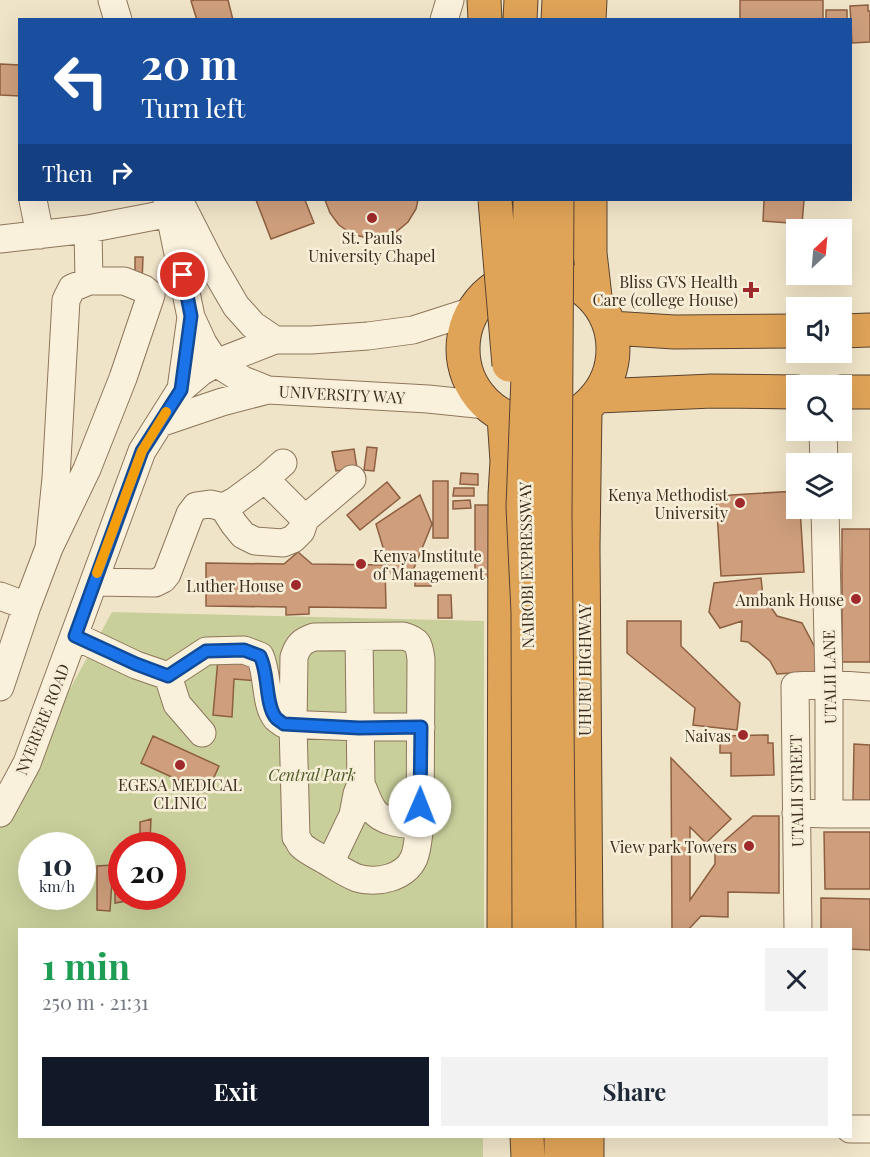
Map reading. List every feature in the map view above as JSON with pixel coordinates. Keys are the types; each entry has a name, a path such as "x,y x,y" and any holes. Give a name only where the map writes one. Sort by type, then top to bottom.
{"highway":[{"path":"484,0 484,18"},
{"path":"520,18 521,0"},
{"path":"534,0 534,18"},
{"path":"558,18 559,0"},
{"path":"589,18 590,0"},
{"path":"495,201 523,507"},
{"path":"513,201 509,240 464,330 462,350 465,370 473,389 495,411 525,424 546,425 592,403 712,391 786,392"},
{"name":"NAIROBI EXPRESSWAY","path":"529,928 528,612 523,507 530,201"},
{"name":"NAIROBI EXPRESSWAY","path":"557,201 555,514 559,928"},
{"path":"590,201 590,253 595,297 611,328 614,349 611,374 592,403"},
{"path":"480,302 509,279 534,273 560,277 595,297"},
{"path":"611,328 674,332 786,331"},
{"path":"852,331 870,330"},
{"path":"852,392 870,392"},
{"name":"UHURU HIGHWAY","path":"586,928 583,500 592,403"},
{"path":"495,411 507,461 504,928"},
{"path":"505,1138 505,1157"},
{"path":"527,1138 528,1157"},
{"path":"561,1138 561,1157"},
{"path":"587,1138 587,1157"}],"street":[{"path":"112,0 117,18"},
{"path":"445,18 450,0"},
{"path":"33,201 40,235"},
{"path":"0,239 88,229 172,204"},
{"path":"172,204 236,306 253,326 275,340"},
{"path":"172,204 191,316 203,343 216,363 275,340 368,336 413,330 480,302"},
{"path":"88,229 89,281"},
{"path":"0,687 49,548 91,459 123,378 151,295 144,289 124,280 89,281 72,288 66,300 56,478 49,548"},
{"path":"181,390 191,316"},
{"name":"UNIVERSITY WAY","path":"216,363 243,380 268,390 428,399 495,411"},
{"name":"NYERERE ROAD","path":"0,813 27,764 142,451 181,390 201,372 216,363"},
{"path":"160,423 222,402 268,390"},
{"path":"94,582 155,583 164,579 190,514 196,506 210,504 223,507 235,501 274,471 305,519"},
{"path":"223,507 243,535 255,541 283,543 293,539 301,531 305,519 352,478"},
{"name":"UTALII LANE","path":"825,519 830,684 829,814"},
{"path":"0,596 27,606"},
{"path":"75,636 168,676"},
{"path":"403,636 414,639 420,647 421,659 420,825 413,859 406,869 383,879 357,878 301,845 296,837 293,725 294,657 297,647 305,640 314,637 403,636"},
{"path":"359,637 361,784 374,811 383,818 420,825"},
{"path":"168,676 206,651 244,650 260,656 266,672 271,708 284,724 359,728 421,727"},
{"path":"168,676 177,704 202,733"},
{"path":"830,684 870,687"},
{"name":"UTALII STREET","path":"798,928 795,686 830,684"},
{"path":"330,863 353,815 361,784"},
{"path":"796,813 870,814"},
{"path":"852,1129 870,1129"}],"green space":[{"name":"Central Park","path":"112,612 484,621 484,928 18,928 18,1138 483,1138 483,1157 0,1157 0,817"}],"building":[{"path":"228,0 232,18 196,18 191,1"},
{"path":"740,0 823,0 823,18 740,18"},
{"path":"868,5 870,42 852,43 850,6"},
{"path":"826,10 847,10 847,18 826,18"},
{"path":"0,64 18,65 18,96 0,95"},
{"path":"256,201 305,201 314,223 271,239"},
{"name":"St. Pauls University Chapel","path":"325,201 418,201 408,222 396,232 382,238 367,238 352,234 339,225 330,213"},
{"path":"764,201 804,201 802,219 786,219 786,223 763,221"},
{"path":"135,257 143,257 142,282 135,282"},
{"path":"367,447 377,448 374,471 364,470"},
{"path":"354,449 357,468 336,471 332,452"},
{"path":"461,473 478,474 478,485 460,484"},
{"path":"433,481 448,481 448,538 433,538"},
{"path":"387,482 400,498 360,530 347,515"},
{"path":"454,488 474,488 474,496 453,496"},
{"path":"786,492 786,519 801,519 804,572 721,576 716,496"},
{"path":"420,495 432,524 412,573 391,574 376,524"},
{"path":"470,500 471,508 453,509 453,501"},
{"path":"475,505 490,505 490,577 475,577"},
{"name":"Ambank House","path":"842,529 870,529 870,662 842,662"},
{"name":"Luther House","path":"298,552 312,564 385,565 386,608 309,607 309,614 286,615 286,607 206,606 206,563 284,564"},
{"path":"415,574 430,574 431,586 415,586"},
{"path":"761,578 763,596 777,616 802,623 822,661 823,671 777,674 770,661 748,642 741,641 742,621 720,628 709,612 714,583"},
{"path":"438,595 451,595 452,618 438,618"},
{"path":"627,621 681,621 681,646 740,703 737,730 693,725 695,708 627,653"},
{"path":"218,659 261,663 260,681 234,679 232,717 213,715"},
{"path":"768,735 768,743 773,743 774,775 731,776 731,753 720,753 720,736"},
{"name":"EGESA MEDICAL CLINIC","path":"153,736 219,766 207,793 141,763"},
{"path":"854,744 870,745 870,800 853,800"},
{"name":"View park Towers","path":"671,758 731,819 706,843 690,827 690,900 715,864 715,849 753,816 779,816 779,893 728,892 728,917 701,916 690,928 672,928"},
{"path":"151,819 150,832 140,832 140,822"},
{"path":"824,832 870,832 870,889 825,889"},
{"path":"108,865 108,910 110,911 97,910 97,866"},
{"path":"821,898 870,899 870,950 852,949 852,928 821,928"}],"slow traffic":[{"path":"97,573 142,451 166,412"}],"place":[{"name":"St. Pauls University Chapel","path":"372,218"},
{"name":"Bliss GVS Health Care (college House)","path":"751,290"},
{"name":"Kenya Methodist University","path":"740,503"},
{"name":"Kenya Institute of Management","path":"361,564"},
{"name":"Luther House","path":"296,585"},
{"name":"Ambank House","path":"856,599"},
{"name":"Naivas","path":"743,735"},
{"name":"EGESA MEDICAL CLINIC","path":"180,765"},
{"name":"View park Towers","path":"749,846"}],"route":[{"path":"183,275 191,316 181,390 142,451 75,636 168,676 206,651 244,650 260,656 266,672 271,708 284,724 359,728 421,727 420,806"}]}
